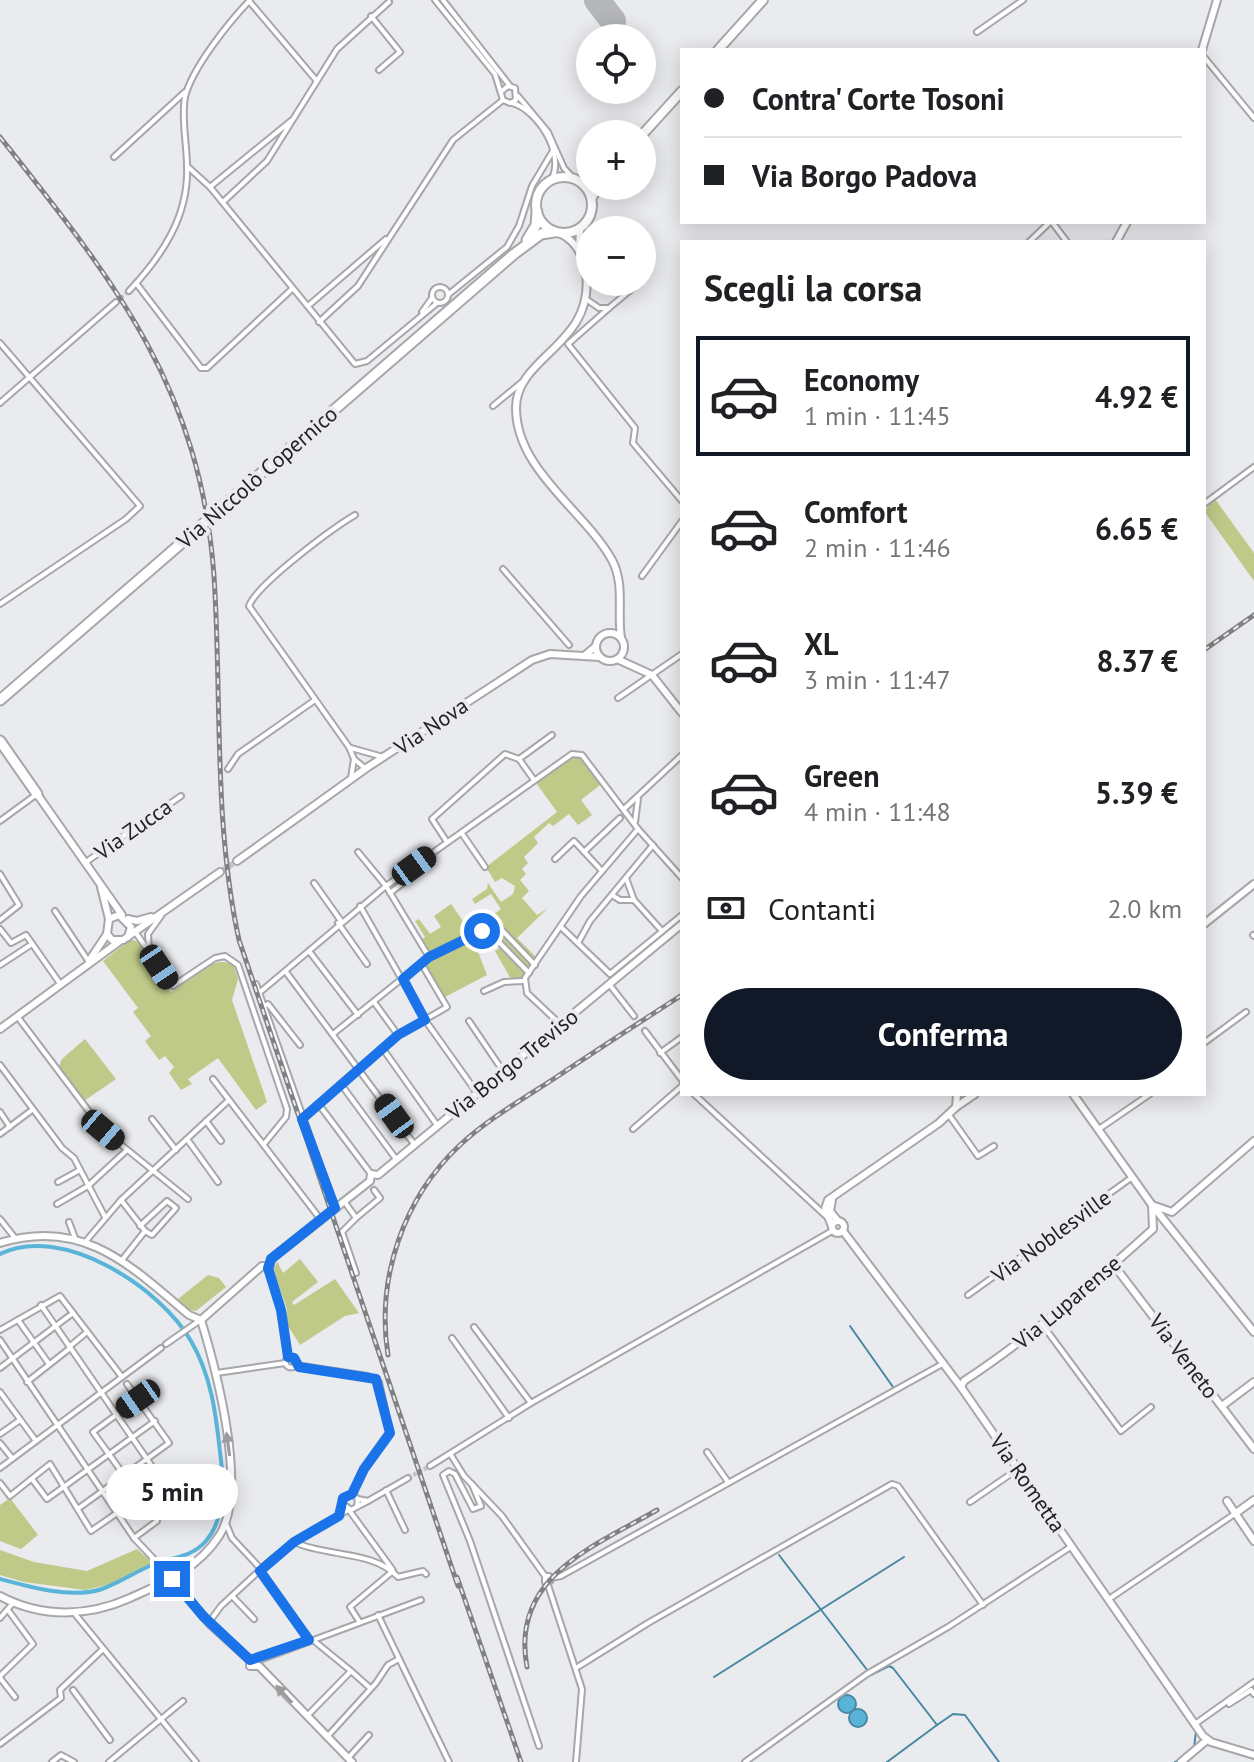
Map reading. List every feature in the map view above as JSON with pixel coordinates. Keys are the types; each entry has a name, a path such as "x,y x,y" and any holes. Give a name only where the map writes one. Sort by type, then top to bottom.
{"highway":[{"name":"Via Niccolò Copernico","path":"514,254 535,229 537,212"},
{"name":"Via Niccolò Copernico","path":"0,698 514,254 541,234 558,233"},
{"path":"0,741 37,794"}],"main road":[{"path":"720,48 759,2"},
{"path":"656,120 680,93"},
{"path":"576,181 551,180 537,197 537,212 543,224 558,233 576,230"}],"street":[{"path":"435,0 495,74 503,100"},
{"path":"443,0 548,132 564,168 576,177"},
{"path":"977,32 1023,0"},
{"path":"1203,48 1217,0"},
{"path":"114,157 187,91 231,20 250,1 316,80"},
{"path":"223,202 267,161 337,49 390,1"},
{"path":"371,16 400,52 379,70"},
{"path":"1206,59 1254,118"},
{"path":"502,91 510,86"},
{"path":"129,291 168,241 180,218 187,188 184,108 187,91"},
{"path":"512,103 518,95"},
{"path":"503,100 527,112 554,149 557,166 551,180"},
{"path":"319,322 358,286 387,237 453,140 503,100"},
{"path":"210,187 294,118"},
{"path":"187,166 223,202 348,359 362,364 419,315 437,303 445,303 449,294 507,247 519,226 532,186 554,149"},
{"path":"1031,240 1049,224"},
{"path":"1053,224 1065,240"},
{"path":"558,233 576,248"},
{"path":"307,307 387,237"},
{"path":"419,315 432,298 434,290 466,281"},
{"path":"136,283 201,368 207,368 293,288"},
{"path":"444,287 449,294"},
{"path":"493,406 528,377 574,329 586,296"},
{"path":"624,296 568,344 635,428 633,443 680,499"},
{"path":"432,298 437,303"},
{"path":"586,299 599,308 609,308"},
{"path":"0,403 116,302"},
{"path":"0,343 140,506 126,519 0,604"},
{"path":"516,406 528,377"},
{"path":"511,392 516,406"},
{"name":"Via Nova","path":"516,406 520,431 530,455 611,558 621,588 621,638 624,649 639,667"},
{"path":"1206,503 1254,467"},
{"path":"355,515 331,529 264,587 249,606 349,747 354,759 367,768"},
{"path":"642,576 680,524"},
{"path":"503,569 569,645"},
{"path":"609,633 619,611"},
{"path":"584,656 596,646 601,636 609,633 621,638"},
{"path":"596,646 600,657"},
{"path":"617,659 624,649"},
{"name":"Via Nova","path":"237,861 383,757 532,660 550,654 600,657 610,661 617,659 652,675 680,710"},
{"path":"618,698 680,655"},
{"path":"228,769 238,754 315,700"},
{"path":"519,759 552,735"},
{"path":"349,747 362,754 383,757"},
{"path":"259,993 340,922 411,867 534,780 578,753 680,876"},
{"path":"362,754 367,768"},
{"path":"447,842 432,819 505,754 519,759 534,780"},
{"path":"624,809 680,757"},
{"path":"350,780 354,759"},
{"path":"560,1024 527,993 524,981 637,827 637,801 644,791"},
{"path":"0,821 37,794"},
{"name":"Via Zucca","path":"37,794 127,919"},
{"name":"Via Zucca","path":"86,862 181,796"},
{"path":"584,852 620,818"},
{"path":"463,835 485,867"},
{"path":"555,859 574,841 602,871"},
{"path":"578,943 653,845"},
{"path":"358,852 386,886 429,957"},
{"path":"390,893 413,875 411,867"},
{"path":"0,1029 220,872"},
{"path":"0,874 19,905 0,920"},
{"path":"626,877 634,900 662,931"},
{"name":"Via Zucca","path":"98,880 109,919 107,934"},
{"path":"314,883 367,964"},
{"path":"1206,922 1254,884"},
{"path":"612,895 620,900 634,900"},
{"path":"360,906 425,1020 477,1093"},
{"path":"109,919 148,919 169,908"},
{"path":"150,953 148,934 169,908"},
{"path":"55,911 89,962"},
{"path":"561,927 610,974 624,967 680,917"},
{"path":"127,919 173,986 215,958 225,956 238,965 287,1109 286,1117 264,1144"},
{"path":"124,939 127,919"},
{"name":"Via Borgo Treviso","path":"201,1320 208,1310 265,1267 263,1258 271,1259 321,1220 609,984 624,967 680,925"},
{"path":"333,1034 429,957 498,926 535,965"},
{"path":"0,929 11,943 26,935 61,985"},
{"path":"489,930 529,973"},
{"path":"81,971 107,934 124,939 136,937 150,953"},
{"path":"0,965 32,944"},
{"path":"309,951 358,1015"},
{"path":"302,1119 398,1035 445,1009 446,1003 421,963"},
{"path":"286,972 414,1144"},
{"path":"484,991 504,982 524,981"},
{"path":"256,984 335,1208"},
{"path":"609,984 634,1016"},
{"path":"374,1002 398,1035"},
{"path":"263,1006 268,1004 300,1045"},
{"path":"1206,1042 1246,1012"},
{"path":"17,1016 103,1130 188,1199"},
{"path":"469,1021 503,1071"},
{"path":"645,1031 680,1078"},
{"path":"660,1053 680,1038"},
{"path":"383,1049 437,1125"},
{"path":"0,1065 62,1148 74,1158 105,1217"},
{"path":"213,1079 321,1220"},
{"path":"342,1087 396,1159"},
{"path":"633,1129 680,1088"},
{"name":"Via Rometta","path":"696,1096 812,1202 827,1210 834,1226 843,1224 843,1231 944,1363 1207,1740"},
{"path":"956,1107 958,1096"},
{"path":"827,1210 832,1197 972,1096"},
{"name":"Via Noblesville","path":"1074,1096 1152,1205 1254,1332"},
{"path":"1099,1129 1147,1096"},
{"path":"86,1241 121,1200 229,1100"},
{"path":"320,1105 373,1176"},
{"path":"0,1134 32,1110"},
{"path":"0,1112 10,1127"},
{"path":"949,1115 978,1156 994,1146"},
{"path":"152,1119 176,1150"},
{"path":"206,1121 221,1141"},
{"path":"187,1139 218,1182"},
{"path":"1172,1212 1254,1141"},
{"path":"57,1204 88,1186 127,1150"},
{"path":"58,1182 80,1170"},
{"name":"Via Noblesville","path":"968,1295 1133,1176"},
{"path":"356,1273 342,1232 380,1198 374,1190"},
{"path":"121,1200 140,1226 152,1235 176,1208 165,1202 140,1226"},
{"path":"344,1201 356,1218"},
{"name":"Via Rometta","path":"812,1202 827,1210"},
{"path":"1172,1212 1152,1205 1153,1229 1165,1226 1176,1232"},
{"path":"1172,1212 1176,1232"},
{"path":"0,1219 11,1237 18,1239"},
{"path":"69,1222 75,1238"},
{"path":"430,1466 531,1403 834,1226 843,1231"},
{"name":"Via Luparense","path":"961,1387 964,1381 981,1373 1042,1324 1153,1229"},
{"path":"122,1260 145,1231"},
{"path":"0,1243 18,1239 75,1238 86,1241 122,1260 201,1320 217,1373 230,1459 231,1487 225,1521 214,1543 188,1569 172,1579 113,1606 75,1614 13,1603 0,1596"},
{"name":"Via Veneto","path":"1113,1264 1254,1449"},
{"path":"265,1267 281,1310 288,1357 285,1363"},
{"path":"0,1330 61,1296 169,1443 79,1508"},
{"path":"41,1305 99,1394 162,1481 140,1496"},
{"name":"Via Borgo Treviso","path":"191,1315 208,1310"},
{"path":"0,1368 73,1313"},
{"path":"188,1326 191,1315"},
{"path":"0,1468 99,1394 125,1381 175,1336 201,1320"},
{"path":"16,1322 49,1364"},
{"path":"1042,1324 1121,1431 1151,1407"},
{"path":"474,1327 531,1403"},
{"path":"27,1382 87,1332"},
{"path":"452,1338 509,1418"},
{"path":"0,1340 134,1538 203,1616 255,1662 350,1760 369,1735"},
{"path":"288,1357 295,1359 295,1365"},
{"path":"217,1373 285,1363"},
{"path":"285,1363 289,1368 295,1365 368,1376 379,1382 390,1433 364,1469 352,1494 345,1496 339,1516"},
{"path":"548,1579 561,1576 944,1363"},
{"path":"1222,1406 1254,1382"},
{"path":"0,1392 36,1441"},
{"path":"134,1538 157,1521 93,1432 138,1399"},
{"path":"0,1434 20,1420"},
{"path":"32,1479 45,1499 155,1421"},
{"path":"0,1443 12,1458"},
{"path":"707,1452 728,1482"},
{"path":"450,1454 472,1484 502,1516 548,1579 583,1701 576,1762"},
{"path":"0,1483 10,1496 50,1464 91,1531 117,1513"},
{"path":"970,1502 1018,1469"},
{"path":"472,1484 481,1505 473,1509 455,1474 444,1473 539,1746"},
{"path":"211,1623 232,1596 294,1542 408,1478"},
{"path":"576,1668 892,1484 898,1486 983,1605"},
{"path":"386,1490 405,1530"},
{"path":"352,1494 368,1501"},
{"path":"357,1506 358,1499"},
{"path":"1109,1599 1254,1500"},
{"path":"1227,1501 1254,1541"},
{"path":"343,1505 393,1571"},
{"path":"225,1521 232,1538 312,1640 371,1689"},
{"path":"294,1542 346,1557 363,1558 404,1578 423,1571 426,1574"},
{"path":"745,1762 869,1673 983,1605 1072,1546"},
{"path":"359,1621 350,1607 393,1571"},
{"path":"232,1596 254,1619"},
{"path":"255,1662 421,1600"},
{"path":"0,1618 13,1603"},
{"path":"8,1610 33,1644 0,1677 15,1697"},
{"path":"75,1614 196,1762"},
{"path":"378,1615 449,1762"},
{"path":"0,1744 61,1698 60,1690 64,1683 102,1650"},
{"path":"327,1737 371,1689 380,1673 399,1659"},
{"path":"307,1717 351,1671"},
{"path":"1195,1724 1254,1682"},
{"path":"73,1690 110,1740"},
{"path":"1229,1704 1251,1690 1254,1694"},
{"path":"109,1762 183,1701"},
{"path":"1181,1762 1207,1740 1254,1755"},
{"path":"52,1762 67,1755 74,1762"}],"green space":[{"path":"1215,499 1254,553 1254,581 1206,514 1206,509"},
{"path":"572,754 582,755 604,782 581,800 592,815 578,825 569,814 553,826 549,823 534,837 538,843 524,857 528,863 522,869 526,874 520,880 529,891 522,898 537,915 548,908 517,938 538,959 522,979 511,979 495,951 501,947 489,936 475,944 487,975 443,998 421,963 429,957 419,942 425,937 415,921 419,919 430,934 441,927 434,916 451,904 465,924 481,914 486,920 501,909 491,894 475,904 472,899 487,889 488,883 501,902 513,894 515,886 502,878 495,882 486,867 557,812 534,780"},
{"path":"131,939 140,943 171,992 210,965 226,962 234,966 238,979 232,1000 267,1102 256,1110 218,1058 188,1079 192,1084 181,1090 169,1073 174,1067 165,1056 159,1060 145,1041 151,1036 133,1012 138,1008 103,961"},
{"path":"85,1039 116,1079 84,1101 59,1066 62,1059"},
{"path":"300,1259 318,1282 292,1302 294,1305 335,1279 359,1313 345,1316 300,1345 286,1323 287,1309 274,1272 277,1261 283,1273"},
{"path":"208,1275 219,1278 226,1287 196,1311 190,1310 178,1299"},
{"path":"10,1498 38,1535 21,1549 0,1541 0,1505"},
{"path":"137,1549 153,1563 111,1584 85,1590 24,1582 0,1575 0,1550 34,1562 87,1571"}],"water":[{"path":"843,1695 851,1695 856,1704 854,1711 843,1713 838,1708 838,1700"},
{"path":"858,1709 865,1711 865,1725 858,1727 851,1725 849,1718 851,1711"}],"waterway":[{"path":"0,1254 25,1247 52,1247 80,1254 134,1282 177,1321 198,1354 212,1395 223,1486 213,1532 200,1547 188,1554 152,1565 108,1587 90,1592 51,1591 0,1579"},
{"path":"850,1326 893,1387"},
{"path":"779,1555 871,1675 889,1666 893,1668 937,1725 953,1714 965,1715 999,1762"},
{"path":"714,1677 904,1557"},
{"path":"887,1762 937,1725"},
{"path":"1194,1748 1196,1731"},
{"path":"1175,1762 1183,1757"}],"runway":[{"path":"597,0 613,21"}],"tunnel":[{"path":"116,302 129,291"},
{"path":"220,872 237,861"},
{"path":"408,1478 430,1466"}],"railway":[{"path":"0,137 114,288 144,338 170,391 191,447 205,508 214,576 225,850 239,940 458,1586"},
{"path":"1206,649 1254,615"},
{"path":"388,1355 385,1326 390,1269 409,1215 440,1166 460,1145 494,1118 680,996"},
{"path":"527,1667 525,1636 531,1610 544,1588 583,1552 657,1510"},
{"path":"457,1577 521,1762"}],"route":[{"path":"172,1579 203,1616 250,1660 257,1661 309,1640 260,1571 294,1542 339,1516 343,1498 352,1494 364,1469 388,1439 391,1423 376,1379 299,1367 285,1351 281,1310 268,1268 271,1259 335,1208 302,1119 398,1035 425,1020 403,979 429,957 482,931"}]}
